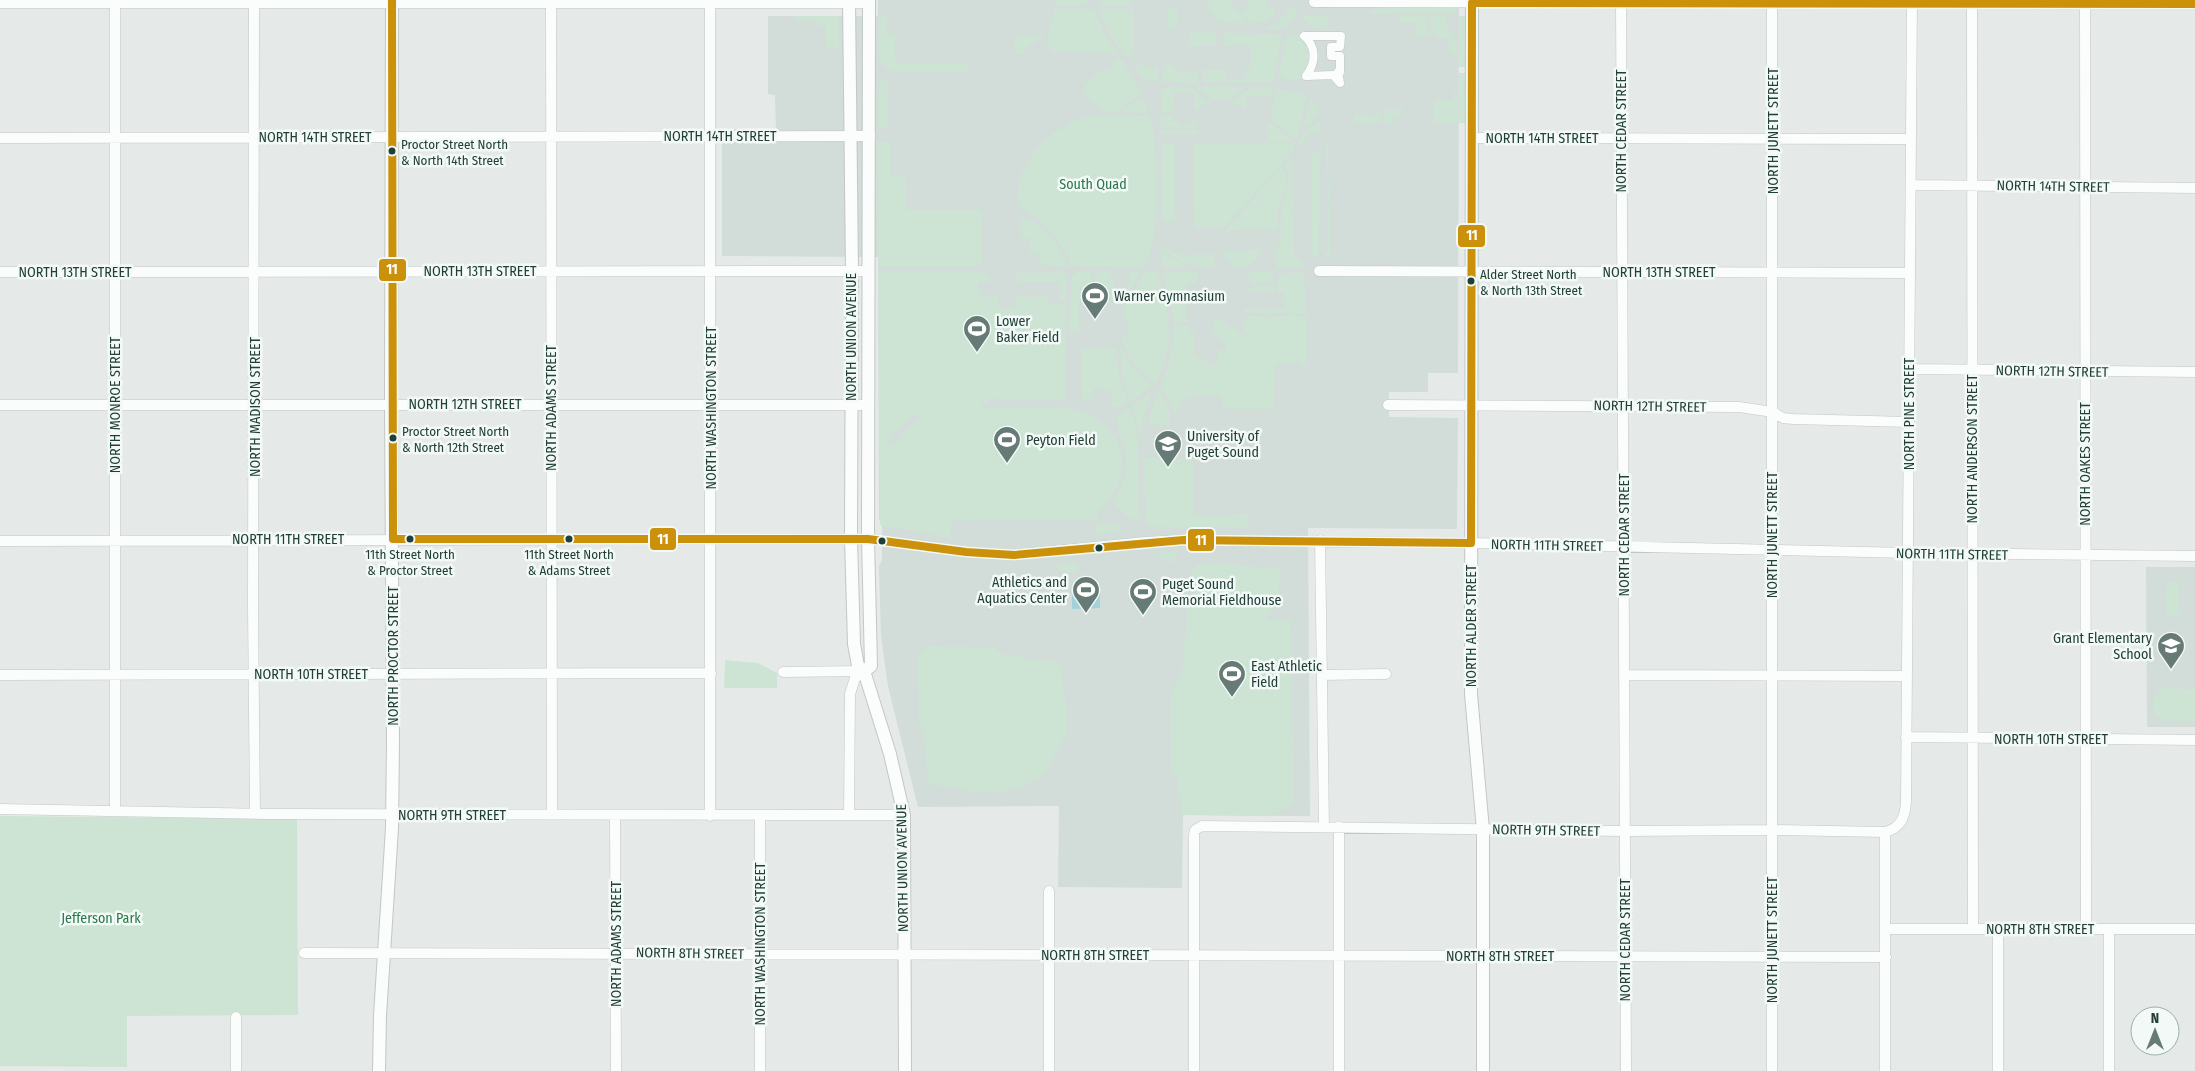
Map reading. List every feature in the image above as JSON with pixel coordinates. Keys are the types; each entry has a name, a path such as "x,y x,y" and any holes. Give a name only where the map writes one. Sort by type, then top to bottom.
{"street":[{"path":"0,3 115,1 869,1"},
{"name":"NORTH MONROE STREET","path":"115,1 115,810"},
{"name":"NORTH MADISON STREET","path":"254,1 255,540 253,608 255,813"},
{"name":"NORTH PROCTOR STREET","path":"379,1071 392,814 392,1"},
{"name":"NORTH ADAMS STREET","path":"551,1 552,815"},
{"name":"NORTH WASHINGTON STREET","path":"710,1 710,816"},
{"name":"NORTH UNION AVENUE","path":"849,1 852,271 850,539 854,644 858,666 864,671 890,754 904,815 903,954 905,1071"},
{"name":"NORTH UNION AVENUE","path":"849,815 850,694 855,678 870,666 868,539 869,1"},
{"path":"1314,2 2085,2 2195,4"},
{"name":"NORTH ALDER STREET","path":"1472,2 1472,713 1481,789 1483,830 1483,1071"},
{"name":"NORTH CEDAR STREET","path":"1621,2 1620,138 1624,406 1626,1071"},
{"name":"NORTH JUNETT STREET","path":"1772,2 1772,1071"},
{"name":"NORTH PINE STREET","path":"1897,826 1903,819 1906,809 1912,2"},
{"name":"NORTH ANDERSON STREET","path":"1972,2 1973,929"},
{"name":"NORTH OAKES STREET","path":"2085,2 2086,929"},
{"path":"1304,36 1341,36 1340,48 1331,48 1331,56 1340,56 1340,72 1338,72 1338,75 1340,83 1333,76 1306,76 1313,65 1314,55 1312,47 1304,36"},
{"name":"NORTH 14TH STREET","path":"0,138 870,136"},
{"name":"NORTH 14TH STREET","path":"1472,138 1911,139"},
{"name":"NORTH 14TH STREET","path":"1911,185 2195,188"},
{"name":"NORTH 13TH STREET","path":"0,272 869,271"},
{"name":"NORTH 13TH STREET","path":"1319,271 1910,273"},
{"name":"NORTH 12TH STREET","path":"1909,369 2195,372"},
{"name":"NORTH 12TH STREET","path":"0,405 869,405"},
{"name":"NORTH 12TH STREET","path":"1388,405 1740,407 1772,412 1783,418 1793,419 1909,422"},
{"name":"NORTH 11TH STREET","path":"0,541 868,539 966,552 1014,555 1144,542 1184,540 1320,540 1908,553 2195,556"},
{"path":"1320,540 1324,827"},
{"path":"783,672 864,671"},
{"name":"NORTH 10TH STREET","path":"0,675 711,673"},
{"path":"1322,675 1386,674"},
{"path":"1625,675 1907,676"},
{"name":"NORTH 10TH STREET","path":"1906,737 2195,740"},
{"name":"NORTH 9TH STREET","path":"0,809 615,816 904,815"},
{"name":"NORTH ADAMS STREET","path":"615,816 616,1071"},
{"name":"NORTH WASHINGTON STREET","path":"760,816 760,1071"},
{"name":"NORTH 9TH STREET","path":"1194,956 1195,830 1205,825 1483,830 1885,832 1897,826"},
{"path":"1339,827 1339,1071"},
{"path":"1885,832 1885,1071"},
{"path":"1049,891 1049,1071"},
{"name":"NORTH 8TH STREET","path":"1886,929 2195,929"},
{"path":"1998,929 1998,1071"},
{"path":"2109,929 2109,1071"},
{"name":"NORTH 8TH STREET","path":"304,953 616,952 1049,956 1886,957"},
{"path":"1194,956 1194,1071"},
{"path":"236,1017 236,1071"}],"shaded area":[{"name":"University of Puget Sound","path":"878,0 1459,0 1458,373 1428,373 1428,392 1389,392 1389,417 1458,418 1457,529 1308,528 1310,816 1183,815 1182,888 1058,887 1059,806 918,807 888,686 881,636 879,566 882,560 882,526 879,519 878,257 722,256 722,129 776,129 775,95 768,94 768,16 878,16"},
{"name":"Grant Elementary School","path":"2146,567 2195,567 2195,727 2147,727"}],"green space":[{"path":"1054,0 1087,0 1087,6 1056,6"},
{"path":"1101,0 1132,0 1132,6 1101,6"},
{"path":"1208,0 1231,0 1231,6 1239,11 1247,23 1220,22 1209,11"},
{"path":"1249,0 1267,0 1268,6 1275,9 1274,14 1268,21 1251,23 1241,13 1249,6"},
{"path":"1456,7 1456,13 1371,13 1371,9"},
{"path":"1168,8 1177,8 1177,28 1168,29"},
{"path":"1297,8 1294,19 1286,26 1265,30 1278,22 1290,9"},
{"path":"1054,9 1094,9 1106,37 1118,53 1052,52 1049,48 1048,37"},
{"path":"1099,9 1134,9 1134,52 1130,56 1125,56 1117,45"},
{"path":"887,12 887,34 895,35 895,63 967,63 967,71 890,71 878,59 879,20"},
{"path":"795,16 839,16 839,48 826,47 826,26 816,25 816,21 795,21"},
{"path":"1302,16 1328,16 1328,30 1312,28"},
{"path":"1400,16 1427,16 1427,28 1431,35 1416,35 1416,22 1400,22"},
{"path":"1430,16 1445,16 1448,28 1457,41 1457,55 1450,53 1448,38 1436,38 1431,28"},
{"path":"1459,16 1465,16 1466,67 1459,67"},
{"path":"1189,31 1216,33 1216,46 1189,46"},
{"path":"1224,33 1282,34 1273,82 1229,83 1229,80 1245,78 1245,70 1251,69 1251,47 1248,45 1223,46"},
{"path":"1294,34 1301,35 1313,51 1305,77 1291,82 1279,75 1286,37"},
{"path":"1015,35 1043,35 1043,38 1026,48 1023,54 1015,54"},
{"path":"1114,59 1122,59 1141,94 1114,113 1111,113 1088,99 1084,94 1084,88 1099,73 1113,66"},
{"path":"1137,65 1145,65 1153,69 1158,65 1158,82 1146,80 1137,74"},
{"path":"1163,65 1173,65 1175,69 1181,72 1197,70 1197,83 1162,82"},
{"path":"1203,70 1226,70 1226,82 1203,83"},
{"path":"1459,73 1466,73 1466,123 1459,123"},
{"path":"888,76 888,127 878,127 878,85"},
{"path":"1169,87 1190,88 1212,105 1199,105 1199,109 1195,109 1195,93 1174,92 1173,111 1161,113 1161,90"},
{"path":"1196,87 1246,87 1226,100 1216,100"},
{"path":"1268,87 1273,89 1272,96 1246,96 1246,109 1242,109 1242,105 1229,105 1250,88"},
{"path":"1277,89 1298,92 1307,96 1297,139 1272,121 1271,112"},
{"path":"1453,92 1457,93 1457,123 1434,123 1434,100 1453,100"},
{"path":"1143,98 1148,113 1119,112"},
{"path":"1310,98 1320,115 1306,127 1304,126"},
{"path":"1385,109 1403,109 1403,114 1393,114 1393,123 1383,123"},
{"path":"1379,113 1379,123 1357,123 1354,121 1354,114 1374,115"},
{"name":"South Quad","path":"1089,116 1150,116 1157,171 1157,193 1154,235 1144,268 1072,266 1061,245 1050,232 1031,214 1017,205 1022,175 1028,161 1038,148 1061,128"},
{"path":"1161,116 1173,116 1173,122 1179,122 1179,125 1191,125 1192,122 1196,122 1196,127 1161,127"},
{"path":"1320,121 1321,132 1308,134 1302,145 1298,146 1304,133"},
{"path":"1268,124 1272,124 1294,141 1268,141"},
{"path":"1161,129 1197,129 1199,134 1161,134"},
{"path":"878,142 891,142 891,177 906,177 906,210 981,210 981,265 977,265 977,267 878,267"},
{"path":"1325,142 1328,142 1330,257 1325,257 1325,252 1328,252 1327,158 1325,158"},
{"path":"1193,143 1295,143 1292,152 1224,227 1194,228"},
{"path":"1161,144 1175,144 1175,222 1164,222 1164,219 1161,218"},
{"path":"1320,151 1319,256 1312,256 1312,152"},
{"path":"1292,157 1294,259 1300,260 1303,267 1277,267 1275,251 1280,244 1281,213 1289,175 1284,166"},
{"path":"1281,167 1286,177 1286,183 1277,213 1277,230 1244,229 1225,231"},
{"path":"1020,217 1044,229 1056,243 1068,267 1040,265 1039,253 1029,253 1029,238 1021,237"},
{"path":"1160,245 1168,256 1190,268 1162,268"},
{"path":"1162,245 1170,251 1182,255 1214,254 1214,267 1200,267 1185,263 1173,256"},
{"path":"1259,250 1259,256 1247,267 1232,267 1232,263 1224,256 1224,251"},
{"path":"878,271 979,271 980,274 989,274 989,282 978,282 980,297 998,297 999,308 1015,308 1016,297 1047,297 1047,304 1065,305 1065,400 988,399 988,404 982,404 981,408 1066,408 1085,412 1101,421 1113,434 1120,449 1122,465 1119,481 1111,497 1097,511 1097,520 951,521 951,538 880,525","holes":["914,413 918,418 904,432 898,442 889,443 889,440 892,440 892,435 895,435 892,432 896,433"]},
{"path":"1091,271 1091,299 1079,299 1079,331 1069,331 1072,275 1076,275 1076,272"},
{"path":"1095,271 1109,271 1115,285 1117,299 1095,299"},
{"path":"1249,271 1273,272 1273,281 1253,284 1247,275"},
{"path":"1129,272 1141,272 1121,306 1120,296 1130,281"},
{"path":"1145,272 1158,272 1169,328 1166,354 1156,384 1144,375 1129,358 1122,336 1128,335 1128,321 1122,320 1126,304"},
{"path":"1163,272 1195,272 1199,274 1195,284 1186,285 1186,298 1169,298"},
{"path":"1017,273 1064,273 1067,275 1066,300 1059,300 1061,296 1059,282 1017,282"},
{"path":"1283,273 1304,273 1306,315 1244,312 1244,309 1284,309 1284,292 1278,292 1278,279"},
{"path":"1274,284 1274,292 1246,292 1245,289"},
{"path":"1171,301 1187,301 1185,312 1187,322 1174,323"},
{"path":"1290,314 1307,318 1307,366 1301,366 1300,363 1275,363 1274,409 1223,409 1222,395 1194,395 1194,397 1183,400 1175,415 1166,394 1160,387 1170,357 1174,326 1189,326 1189,331 1194,331 1195,357 1204,360 1210,366 1218,364 1215,362 1219,357 1218,350 1226,351 1225,345 1213,332 1213,320 1219,320 1245,335 1247,333 1244,330 1244,323 1248,315 1269,318"},
{"path":"1120,344 1131,366 1153,386 1130,402 1122,375"},
{"path":"1081,347 1116,349 1118,370 1128,403 1121,407 1108,407 1115,400 1109,390 1094,389 1091,393 1092,403 1082,399"},
{"path":"1158,390 1168,406 1170,425 1148,425"},
{"path":"1151,393 1142,422 1141,436 1132,406"},
{"path":"1129,407 1137,434 1140,517 1129,519 1113,502 1122,486 1126,469 1125,452 1119,435 1117,418 1121,412"},
{"path":"1143,458 1193,460 1193,515 1248,514 1248,528 1150,527 1146,523"},
{"path":"1102,523 1120,526 1121,532 1097,535 1095,524"},
{"path":"1159,551 1177,551 1176,562 1159,559"},
{"path":"1077,563 1077,573 1058,571 1057,565"},
{"name":"East Athletic Field","path":"1209,563 1281,569 1278,597 1267,620 1291,619 1294,804 1269,816 1182,815 1182,799 1178,798 1177,775 1171,775 1170,708 1172,688 1177,683 1184,665 1183,635 1187,635 1187,597 1188,595 1195,595 1195,581 1192,580 1192,570 1199,564"},
{"path":"2179,581 2179,613 2167,620 2165,596 2168,582"},
{"path":"928,646 994,647 1002,654 1060,663 1067,712 1067,731 1048,769 1040,778 1021,787 1002,792 977,792 928,784 924,731 919,725 917,657"},
{"path":"725,660 758,663 777,673 777,688 724,688"},
{"path":"2168,687 2187,690 2195,689 2195,722 2167,722 2155,714 2155,698 2160,691"},
{"name":"Jefferson Park","path":"0,816 297,819 298,1015 127,1016 127,1067 0,1066"}],"water":[{"path":"1072,593 1100,593 1100,608 1072,609"}],"transit line":[{"name":"11","path":"392,0 393,539"},
{"name":"11","path":"1472,3 2195,4"},
{"name":"11","path":"1471,543 1472,3"},
{"name":"11","path":"393,539 868,539 966,552 1014,555 1184,540 1471,543"}],"place":[{"name":"Proctor Street North & North 14th Street","path":"392,151"},
{"name":"Alder Street North & North 13th Street","path":"1471,281"},
{"name":"Warner Gymnasium","path":"1095,320"},
{"name":"Lower Baker Field","path":"977,353"},
{"name":"Proctor Street North & North 12th Street","path":"393,438"},
{"name":"Peyton Field","path":"1007,464"},
{"name":"University of Puget Sound","path":"1168,468"},
{"name":"11th Street North & Proctor Street","path":"410,539"},
{"name":"11th Street North & Adams Street","path":"569,539"},
{"name":"Athletics and Aquatics Center","path":"1086,614"},
{"name":"Puget Sound Memorial Fieldhouse","path":"1143,616"},
{"name":"Grant Elementary School","path":"2171,670"},
{"name":"East Athletic Field","path":"1232,698"}]}
